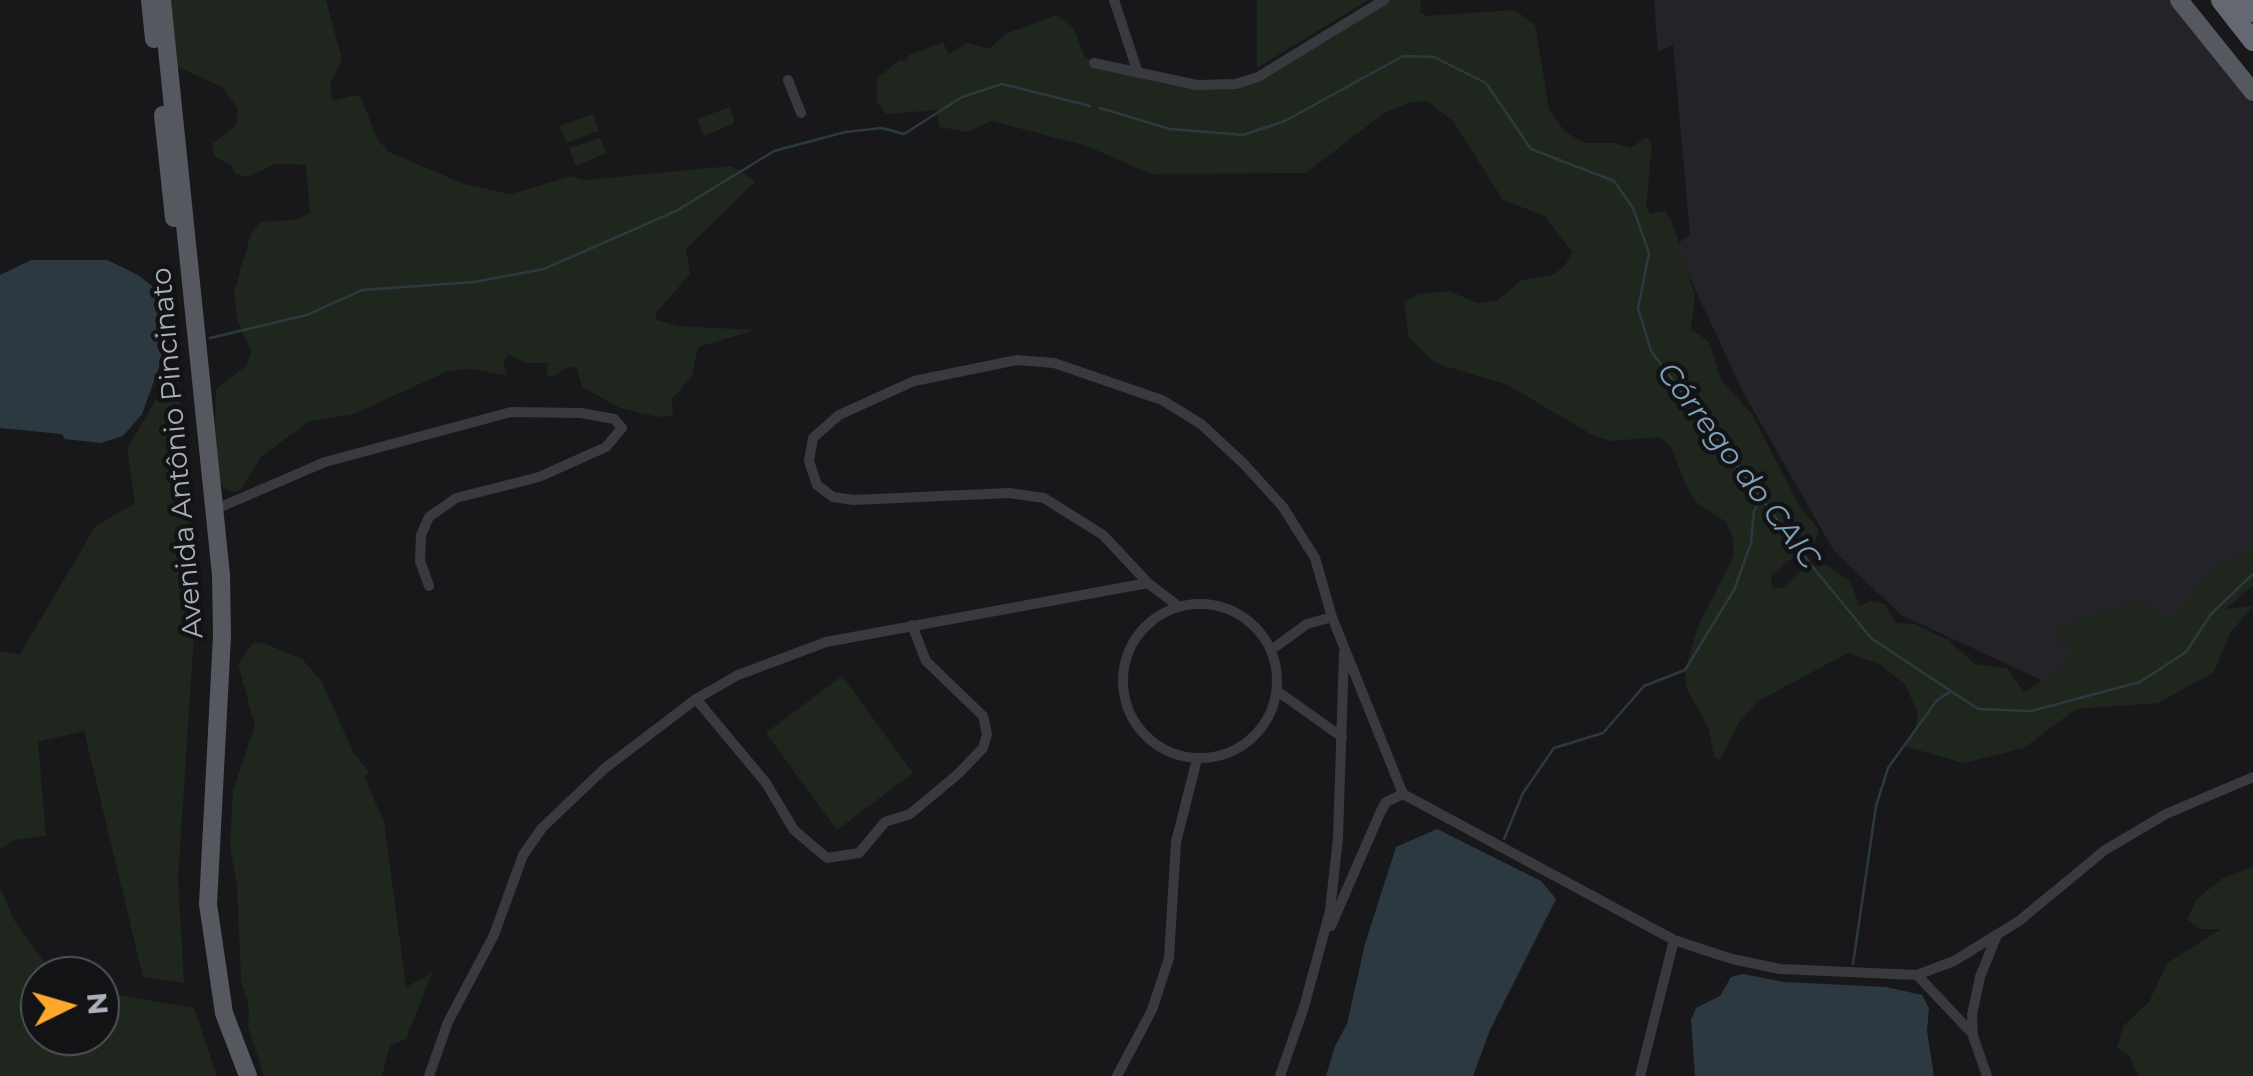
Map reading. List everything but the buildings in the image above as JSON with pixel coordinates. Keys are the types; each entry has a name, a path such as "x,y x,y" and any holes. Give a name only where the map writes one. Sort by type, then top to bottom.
{"highway":[{"path":"2221,0 2253,41"},
{"path":"2244,0 2253,12"}],"main road":[{"name":"Avenida Antônio Pincinato","path":"150,0 211,588 210,663 197,845 201,949 209,996 237,1076"},
{"name":"Avenida Antônio Pincinato","path":"162,0 216,509 222,636 208,904 224,1013 248,1076"},
{"path":"2178,0 2253,92"}],"street":[{"path":"1114,0 1138,73"},
{"path":"1094,63 1196,86 1246,82 1384,0"},
{"path":"787,78 801,113"},
{"path":"1178,606 1148,583 1103,535 1044,498 1009,493 853,500 833,497 817,485 809,461 813,438 858,404 948,371 1017,360 1054,363 1162,400 1201,424 1284,507 1315,558 1332,617 1402,794 1674,940 1780,969 1917,975 1954,960 2019,921 2104,850 2166,814 2253,777"},
{"path":"216,509 325,462 511,412 581,413 614,419 622,428 606,448 539,477 456,498 429,517 421,534 420,561 429,586"},
{"path":"430,1076 448,1022 494,936 523,855 542,828 604,769 696,698 738,675 826,642 1148,583"},
{"path":"1178,606 1223,606 1243,616 1271,650 1277,691 1271,714 1250,740 1220,757 1197,759 1173,754 1152,742 1136,725 1124,690 1127,654 1139,633 1156,616 1178,606"},
{"path":"1271,650 1307,624 1332,617"},
{"path":"696,698 766,782 794,830 827,858 859,853 885,822 910,814 958,774 982,748 987,734 983,716 926,662 912,625"},
{"path":"1318,957 1338,838 1344,647"},
{"path":"1277,691 1342,736"},
{"path":"1117,1076 1152,1010 1168,958 1176,842 1197,759"},
{"path":"1280,1076 1318,957 1380,813 1386,802 1402,794"},
{"path":"1973,1036 1980,977 2000,930"},
{"path":"1640,1076 1674,940"},
{"path":"1917,975 1965,1020 1987,1076"}],"shaded area":[{"path":"168,0 326,0 342,59 330,84 332,101 355,95 361,98 378,140 389,152 464,184 511,194 571,176 585,180 731,166 755,182 686,249 690,274 655,314 657,320 678,326 756,330 698,347 692,376 672,399 673,415 658,417 620,408 582,387 577,368 567,367 552,378 546,374 548,363 525,363 509,355 503,361 507,376 473,369 448,371 354,414 308,422 261,457 241,489 233,493 222,486 218,472 215,424 216,389 247,365 251,352 238,322 234,292 251,234 261,222 294,220 310,213 306,165 276,164 247,177 234,173 232,166 215,157 212,144 236,126 238,109 222,87 169,63"},
{"path":"1257,0 1368,0 1257,68"},
{"path":"1387,0 1421,0 1420,12 1426,16 1515,10 1535,25 1549,109 1565,132 1585,143 1614,143 1631,148 1646,137 1652,143 1646,208 1651,214 1665,211 1672,221 1695,296 1691,329 1709,342 1721,380 1752,414 1800,507 1819,530 1813,551 1789,560 1771,576 1773,588 1783,588 1799,572 1825,564 1851,582 1859,606 1872,601 1885,604 1895,623 1915,624 1948,640 1975,664 2007,668 2024,692 2056,671 2071,653 2071,648 2055,642 2062,625 2135,602 2148,604 2169,618 2221,563 2253,546 2253,586 2225,609 2253,606 2230,633 2214,672 2158,703 2076,709 2024,748 1963,763 1904,746 1916,727 1918,714 1905,684 1879,664 1848,653 1758,701 1738,724 1720,760 1714,757 1709,729 1686,687 1685,670 1698,626 1734,555 1733,538 1726,522 1697,503 1688,490 1671,447 1659,437 1611,441 1594,436 1508,385 1435,363 1409,338 1404,303 1417,294 1449,291 1477,303 1496,301 1522,280 1552,275 1565,266 1572,252 1545,216 1503,200 1453,121 1427,101 1411,102 1384,113 1306,173 1151,174 1084,145 992,121 967,132 939,127 937,110 886,114 877,101 877,78 900,60 908,61 907,56 943,42 949,55 967,43 989,49 1005,34 1057,15 1074,29 1084,56 1108,70 1191,88 1243,82 1270,65 1331,40 1354,19"},
{"path":"1654,0 2172,0 2253,103 2253,546 2140,651 2048,683 1901,615 1834,551 1743,392 1675,246 1690,234 1673,45 1658,52"},
{"path":"730,107 735,123 704,136 697,119"},
{"path":"593,114 599,131 566,143 559,126"},
{"path":"600,138 606,153 576,166 569,148"},
{"path":"31,260 107,260 138,275 157,290 162,359 142,414 123,436 101,443 65,439 62,434 0,428 0,275"},
{"path":"177,365 196,604 178,879 184,983 143,977 84,731 38,742 46,836 14,840 0,850 0,651 20,654 95,527 135,503 127,448"},
{"path":"261,642 302,659 322,682 353,752 370,773 364,776 384,822 406,987 432,973 406,1039 390,1046 382,1076 264,1076 248,1027 249,1007 241,981 237,884 230,848 233,790 255,726 238,664 252,644"},
{"path":"842,676 913,773 837,830 766,733"},
{"path":"1437,829 1541,881 1556,899 1490,1030 1473,1076 1326,1076 1347,1024 1365,944 1396,847"},
{"path":"2253,867 2253,1076 2138,1076 2129,1056 2117,1048 2123,1026 2149,1002 2167,963 2221,929 2199,929 2187,919 2197,899 2223,878"},
{"path":"0,887 14,920 40,956 20,956 20,1056 120,1056 120,995 194,1008 217,1076 0,1076"},
{"path":"1743,974 1784,982 1886,987 1922,995 1929,1008 1927,1031 1934,1076 1695,1076 1691,1020 1696,1008 1720,996 1731,977"}],"waterway":[{"name":"Córrego do CAIC","path":"1100,108 1170,129 1243,135 1285,121 1403,56 1434,57 1486,83 1531,149 1614,181 1633,208 1649,253 1638,308 1651,351 1812,566 1871,638 1978,709 2031,711 2140,682 2186,652 2211,614 2253,574"},
{"name":"Córrego do CAIC","path":"210,338 307,315 362,290 474,282 544,269 676,211 774,151 845,132 882,128 904,134 962,97 1002,84 1090,106"},
{"path":"159,350 181,344"},
{"path":"1504,839 1523,793 1554,748 1603,733 1644,686 1685,670 1734,590 1751,543 1754,511 1762,498"},
{"path":"1853,964 1876,806 1888,768 1937,700 1950,692"}]}
